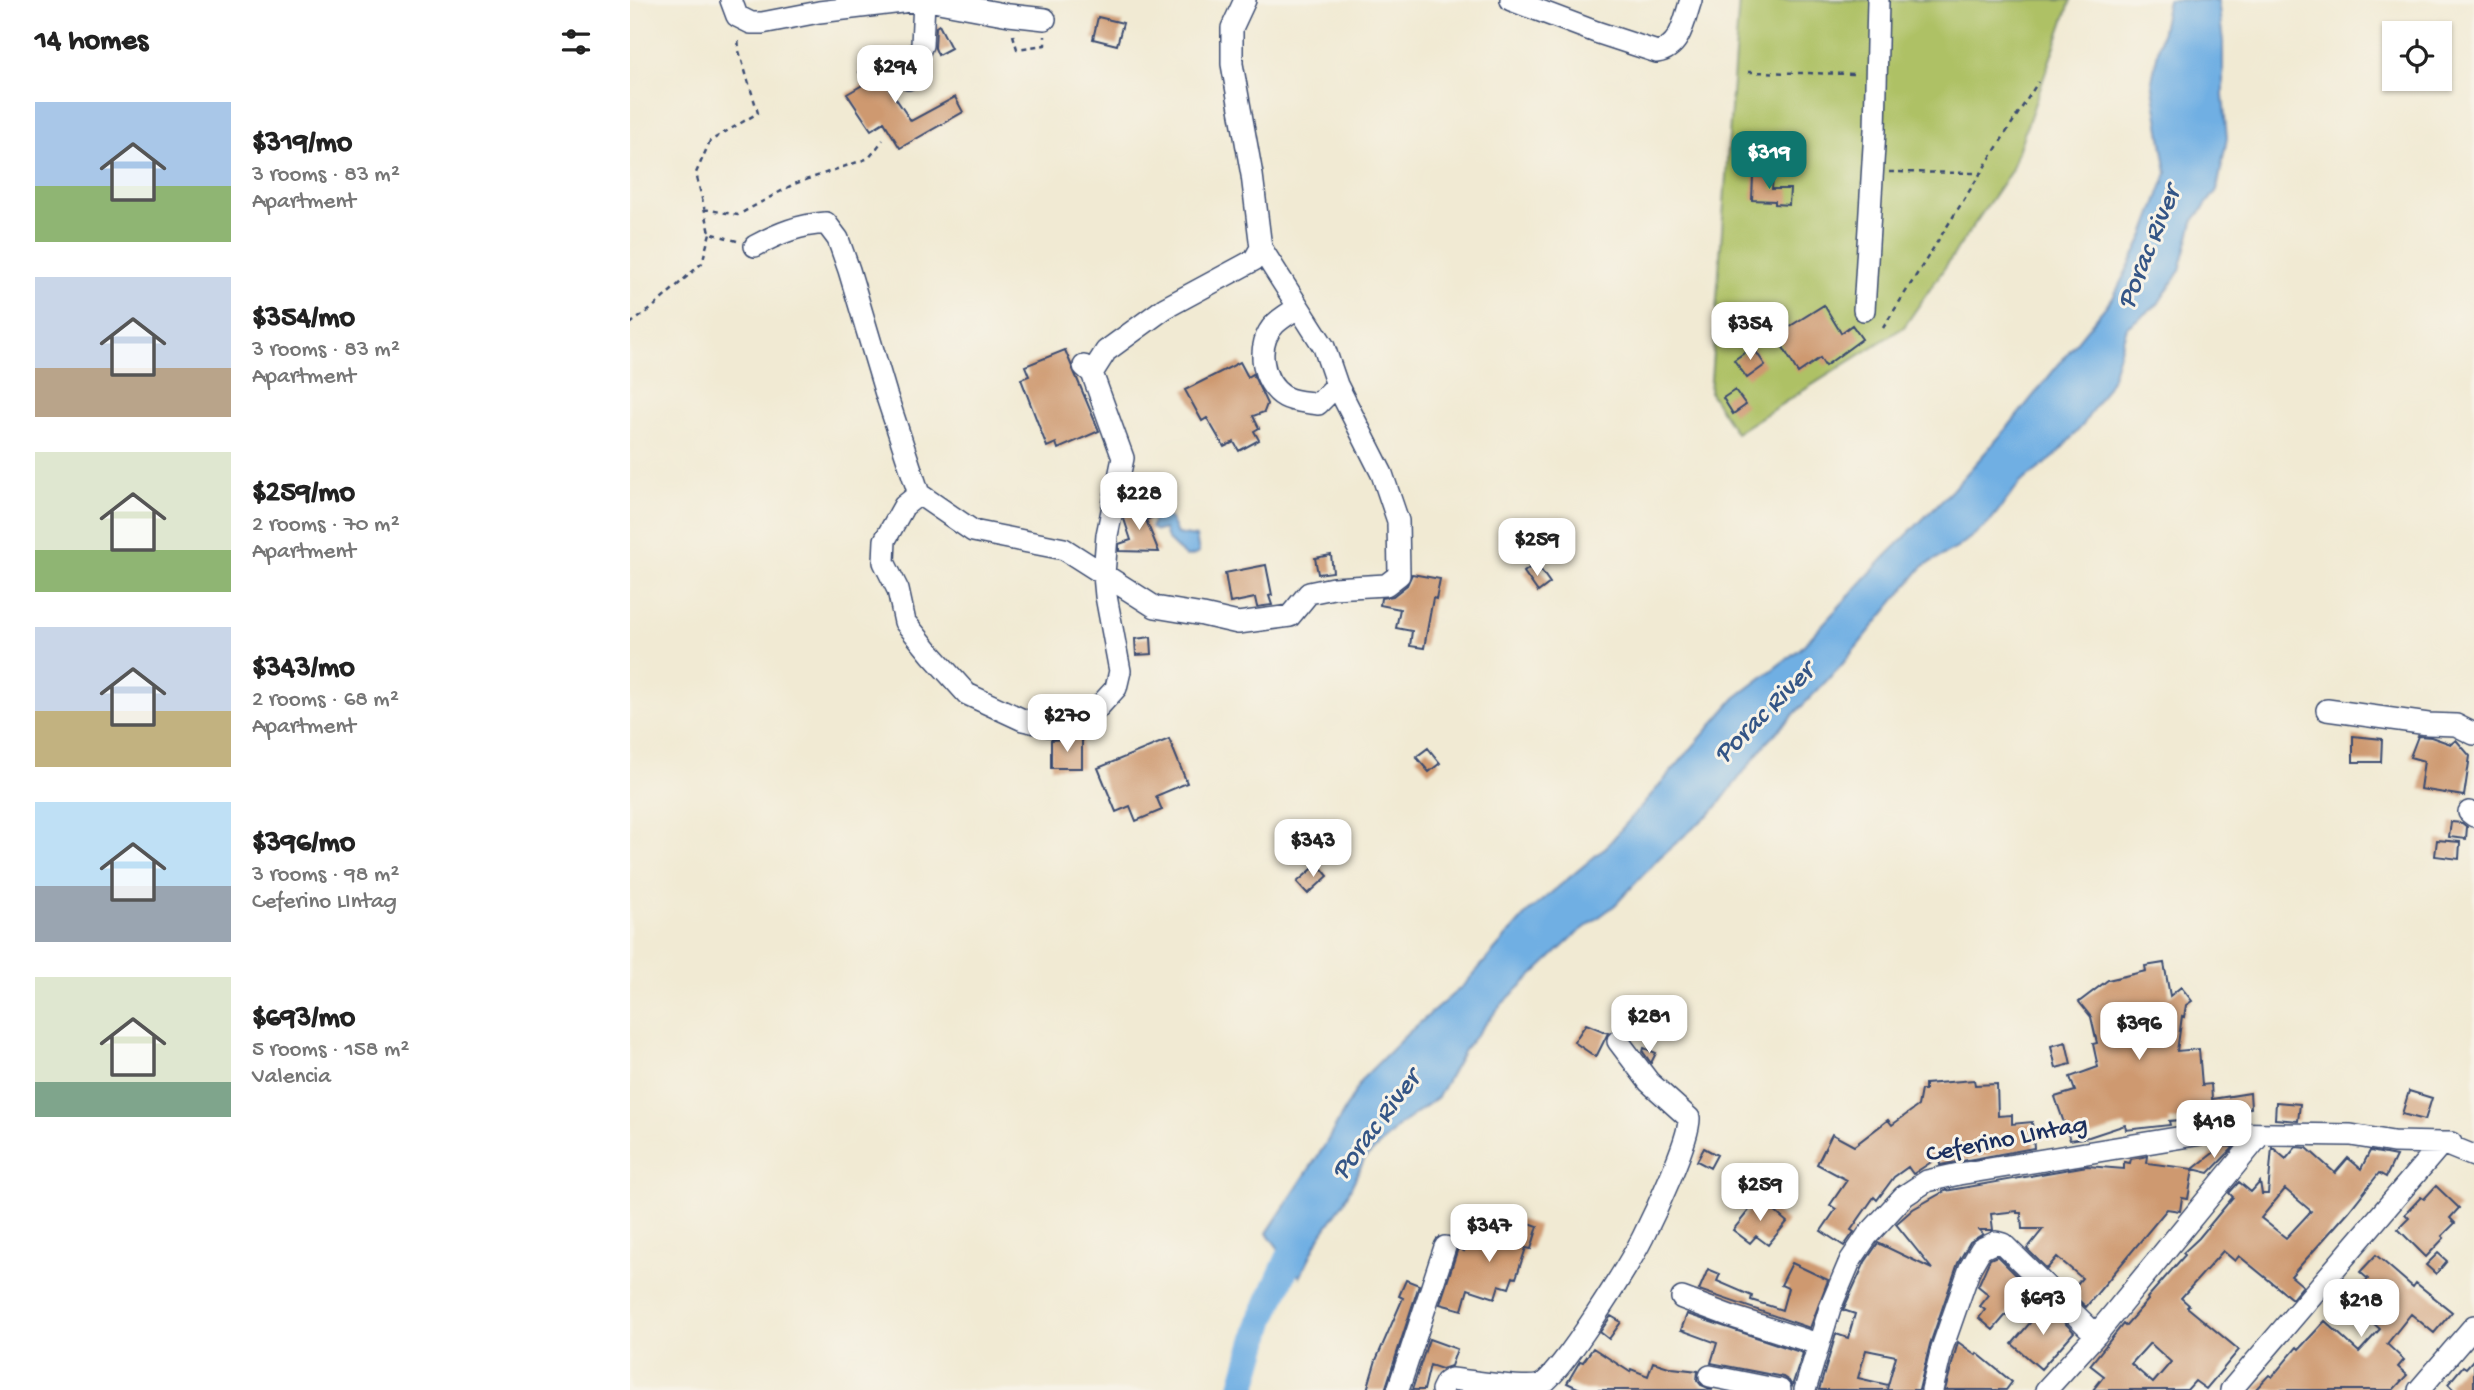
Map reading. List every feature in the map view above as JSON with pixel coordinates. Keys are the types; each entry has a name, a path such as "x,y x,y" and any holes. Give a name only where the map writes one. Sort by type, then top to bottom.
{"street":[{"path":"734,8 751,23 762,23 819,12 919,0"},
{"path":"908,79 922,45 926,0 1045,19"},
{"path":"755,246 783,231 803,225 826,223 838,239 862,307 886,394 919,494 973,531 1064,549 1155,607 1238,623 1290,616 1309,593 1333,588 1386,585 1399,575 1398,521 1382,474 1337,385 1324,347 1297,308 1262,248 1232,64 1232,29 1239,8 1245,0"},
{"path":"1511,0 1657,52 1666,51 1676,40 1691,0"},
{"path":"1864,310 1878,0"},
{"path":"919,494 904,506 885,540 884,562 898,590 905,622 949,676 967,694 1023,720 1059,728 1096,711 1116,688 1120,671 1104,575 1107,535 1123,458 1088,370 1106,351 1165,308 1254,260 1262,248"},
{"path":"1297,308 1273,326 1263,347 1262,367 1274,387 1286,397 1303,402 1318,404 1337,385"},
{"path":"2327,710 2428,724 2456,725 2474,734"},
{"path":"1442,1390 1446,1381 1451,1379 1532,1387 1548,1380 1580,1339 1643,1238 1681,1150 1689,1118 1649,1082 1618,1041"},
{"name":"Ceferino LIntag","path":"1805,1390 1830,1308 1850,1261 1867,1236 1904,1196 1927,1181 2207,1133 2351,1135 2393,1142 2474,1142"},
{"path":"2046,1390 2096,1335 2260,1135"},
{"path":"2231,1390 2442,1143 2474,1156"},
{"path":"1933,1390 1942,1348 1970,1268 1981,1249 1996,1241 2003,1244 2096,1335"},
{"path":"1398,1390 1445,1247"},
{"path":"1682,1298 1818,1344"},
{"path":"2419,1390 2474,1326"},
{"path":"1710,1376 1780,1390"}],"path":[{"path":"630,324 651,309 702,263 710,233 696,173 710,141 758,113 739,51 734,8"},
{"path":"1748,72 1876,75"},
{"path":"1883,328 2038,82"},
{"path":"704,209 738,215 794,184 869,158 883,140"},
{"path":"1872,172 1980,173"},
{"path":"710,233 755,246"}],"green space":[{"path":"1739,0 2071,0 2011,171 1904,327 1736,433 1710,393"}],"water":[{"path":"2168,0 2218,0 2223,42 2223,96 2227,138 2217,190 2193,222 2180,270 2158,304 2127,327 2111,380 2083,425 2053,458 2020,483 1988,524 1957,548 1923,566 1840,667 1766,743 1715,809 1659,858 1615,905 1575,935 1502,1004 1464,1050 1438,1097 1400,1125 1364,1160 1344,1202 1319,1238 1300,1277 1267,1233 1325,1145 1362,1079 1407,1034 1466,983 1527,913 1606,847 1735,698 1801,648 1883,559 1952,490 2008,427 2114,296 2144,235 2167,173 2152,81"},
{"path":"1154,518 1170,518 1177,534 1196,537 1199,552 1186,557 1167,539 1164,529 1157,531 1151,528"}],"building":[{"path":"1098,17 1123,23 1117,45 1093,39"},
{"path":"939,25 951,48 938,55 935,48 936,27"},
{"path":"897,49 903,58 900,63 880,75 911,121 955,97 963,112 900,148 884,122 871,130 847,94 866,83 859,72"},
{"path":"1753,176 1773,177 1772,189 1790,189 1789,205 1752,200"},
{"path":"1824,305 1841,333 1852,325 1862,339 1825,366 1820,358 1798,373 1776,335"},
{"path":"1753,347 1765,365 1747,378 1734,360"},
{"path":"1065,350 1099,431 1058,449 1056,443 1047,447 1021,379 1029,376 1025,366"},
{"path":"1240,362 1248,377 1253,374 1267,404 1264,412 1253,416 1259,428 1254,431 1259,440 1239,451 1234,442 1224,447 1207,418 1202,421 1185,390"},
{"path":"1735,390 1746,405 1733,414 1723,398"},
{"path":"1149,506 1153,517 1146,520 1159,552 1119,551 1119,544 1131,540 1125,514"},
{"path":"1331,555 1333,572 1318,574 1315,558"},
{"path":"1536,563 1550,583 1538,592 1524,572"},
{"path":"1266,565 1272,605 1257,607 1255,598 1230,603 1225,573"},
{"path":"1412,574 1440,579 1436,599 1433,598 1424,648 1410,646 1412,631 1396,628 1400,609 1380,605 1381,598 1393,596 1407,585"},
{"path":"1151,637 1152,654 1136,655 1135,639"},
{"path":"2353,736 2382,739 2381,762 2353,762"},
{"path":"2418,736 2451,744 2456,740 2470,756 2464,796 2420,789 2424,761 2410,757"},
{"path":"1082,739 1082,768 1051,768 1051,740"},
{"path":"1169,739 1187,783 1156,796 1162,810 1136,821 1130,806 1116,812 1098,768"},
{"path":"1428,748 1440,763 1429,772 1416,757"},
{"path":"2451,822 2462,823 2467,827 2466,839 2449,837"},
{"path":"2437,840 2460,842 2459,859 2435,856"},
{"path":"1318,864 1328,876 1308,894 1297,882"},
{"path":"2164,963 2170,996 2181,987 2192,1001 2186,1005 2184,1017 2182,1016 2177,1051 2199,1049 2202,1085 2211,1084 2212,1099 2250,1093 2251,1108 2215,1113 2216,1117 2169,1121 2170,1125 2126,1130 2125,1125 2089,1137 2070,1140 2055,1097 2075,1091 2070,1077 2098,1067 2093,1044 2097,1043 2091,1017 2079,1002 2108,980 2146,971 2145,966"},
{"path":"1643,1008 1659,1011 1657,1026 1640,1023"},
{"path":"1586,1024 1608,1033 1596,1057 1574,1042"},
{"path":"2066,1042 2071,1064 2056,1068 2051,1046"},
{"path":"1644,1048 1656,1053 1651,1063 1643,1052"},
{"path":"1974,1080 1975,1085 1997,1084 1998,1116 2012,1115 2012,1124 2032,1122 2034,1148 1940,1165 1939,1157 1913,1174 1908,1167 1894,1177 1877,1200 1874,1197 1851,1230 1854,1232 1844,1246 1821,1231 1836,1209 1830,1205 1847,1180 1817,1164 1832,1134 1854,1146 1888,1120 1892,1125 1918,1106 1925,1084"},
{"path":"2409,1091 2432,1098 2425,1120 2402,1114"},
{"path":"2276,1102 2300,1104 2298,1121 2275,1119"},
{"path":"2222,1146 2234,1147 2209,1173 2193,1169"},
{"path":"2272,1147 2286,1159 2296,1147 2307,1148 2335,1173 2348,1158 2361,1169 2370,1151 2396,1156 2386,1177 2379,1173 2291,1276 2303,1286 2292,1299 2239,1256 2235,1261 2223,1251 2181,1298 2189,1305 2187,1307 2239,1350 2206,1389 2195,1381 2187,1390 2093,1390 2104,1376 2090,1365 2233,1197 2229,1193 2239,1182 2251,1192 2260,1182 2262,1194 2268,1194","holes":["2285,1189 2311,1211 2286,1238 2261,1218","2150,1343 2171,1362 2153,1383 2131,1364"]},
{"path":"1704,1148 1717,1155 1710,1168 1697,1161"},
{"path":"2148,1156 2147,1163 2193,1169 2188,1199 2182,1198 2180,1211 2167,1209 2086,1307 2070,1292 2082,1278 2057,1257 2047,1269 2027,1249 2043,1229 2022,1229 2021,1213 2017,1211 1991,1214 1993,1230 1979,1230 1983,1234 1970,1242 1958,1263 1930,1344 1919,1390 1819,1390 1836,1334 1848,1338 1855,1314 1843,1310 1865,1262 1878,1243 1932,1269 1896,1224 1913,1209 1945,1191 2087,1166 2124,1169 2124,1162 2130,1163 2131,1159","holes":["1866,1350 1896,1356 1887,1389 1888,1385 1858,1378"]},
{"path":"2436,1186 2459,1208 2450,1218 2455,1223 2426,1257 2398,1229 2409,1218 2405,1214"},
{"path":"1759,1198 1787,1222 1768,1245 1756,1236 1750,1243 1733,1230"},
{"path":"1507,1215 1538,1226 1531,1249 1526,1248 1516,1278 1513,1277 1509,1288 1499,1285 1495,1298 1468,1289 1462,1310 1440,1304 1458,1248 1464,1251 1468,1241 1494,1251"},
{"path":"2438,1253 2447,1261 2436,1274 2426,1265"},
{"path":"2376,1255 2413,1287 2416,1283 2452,1312 2434,1333 2411,1314 2387,1344 2404,1360 2398,1367 2407,1375 2393,1390 2255,1390 2269,1375 2272,1377 2297,1347 2299,1349 2325,1321 2359,1352 2380,1329 2348,1301 2368,1279 2360,1272"},
{"path":"1997,1256 2029,1288 1993,1330 1979,1318 1985,1310 1980,1306 1989,1295 1978,1286 1990,1259"},
{"path":"1792,1263 1828,1280 1810,1328 1699,1290 1708,1269 1720,1274 1717,1281 1752,1296 1751,1300 1782,1310 1788,1288 1781,1285"},
{"path":"1406,1280 1419,1285 1385,1390 1367,1390 1376,1360 1403,1298 1399,1296"},
{"path":"2046,1304 2074,1332 2041,1369 2012,1344"},
{"path":"1687,1314 1803,1353 1792,1386 1783,1377 1711,1363 1717,1343 1681,1330"},
{"path":"1611,1316 1621,1322 1609,1339 1600,1332"},
{"path":"1429,1339 1457,1349 1451,1366 1442,1369 1430,1365 1424,1390 1412,1390"},
{"path":"1958,1342 1976,1355 1977,1353 2012,1382 2006,1390 1945,1390"},
{"path":"1593,1348 1630,1372 1631,1369 1648,1376 1653,1362 1672,1368 1698,1371 1697,1380 1701,1385 1713,1390 1582,1390 1567,1383 1580,1361 1583,1362"},
{"path":"2474,1359 2474,1390 2454,1390 2448,1384 2463,1366 2466,1368"}],"waterway":[{"name":"Porac River","path":"1242,1390 1263,1317 1303,1228"}]}
